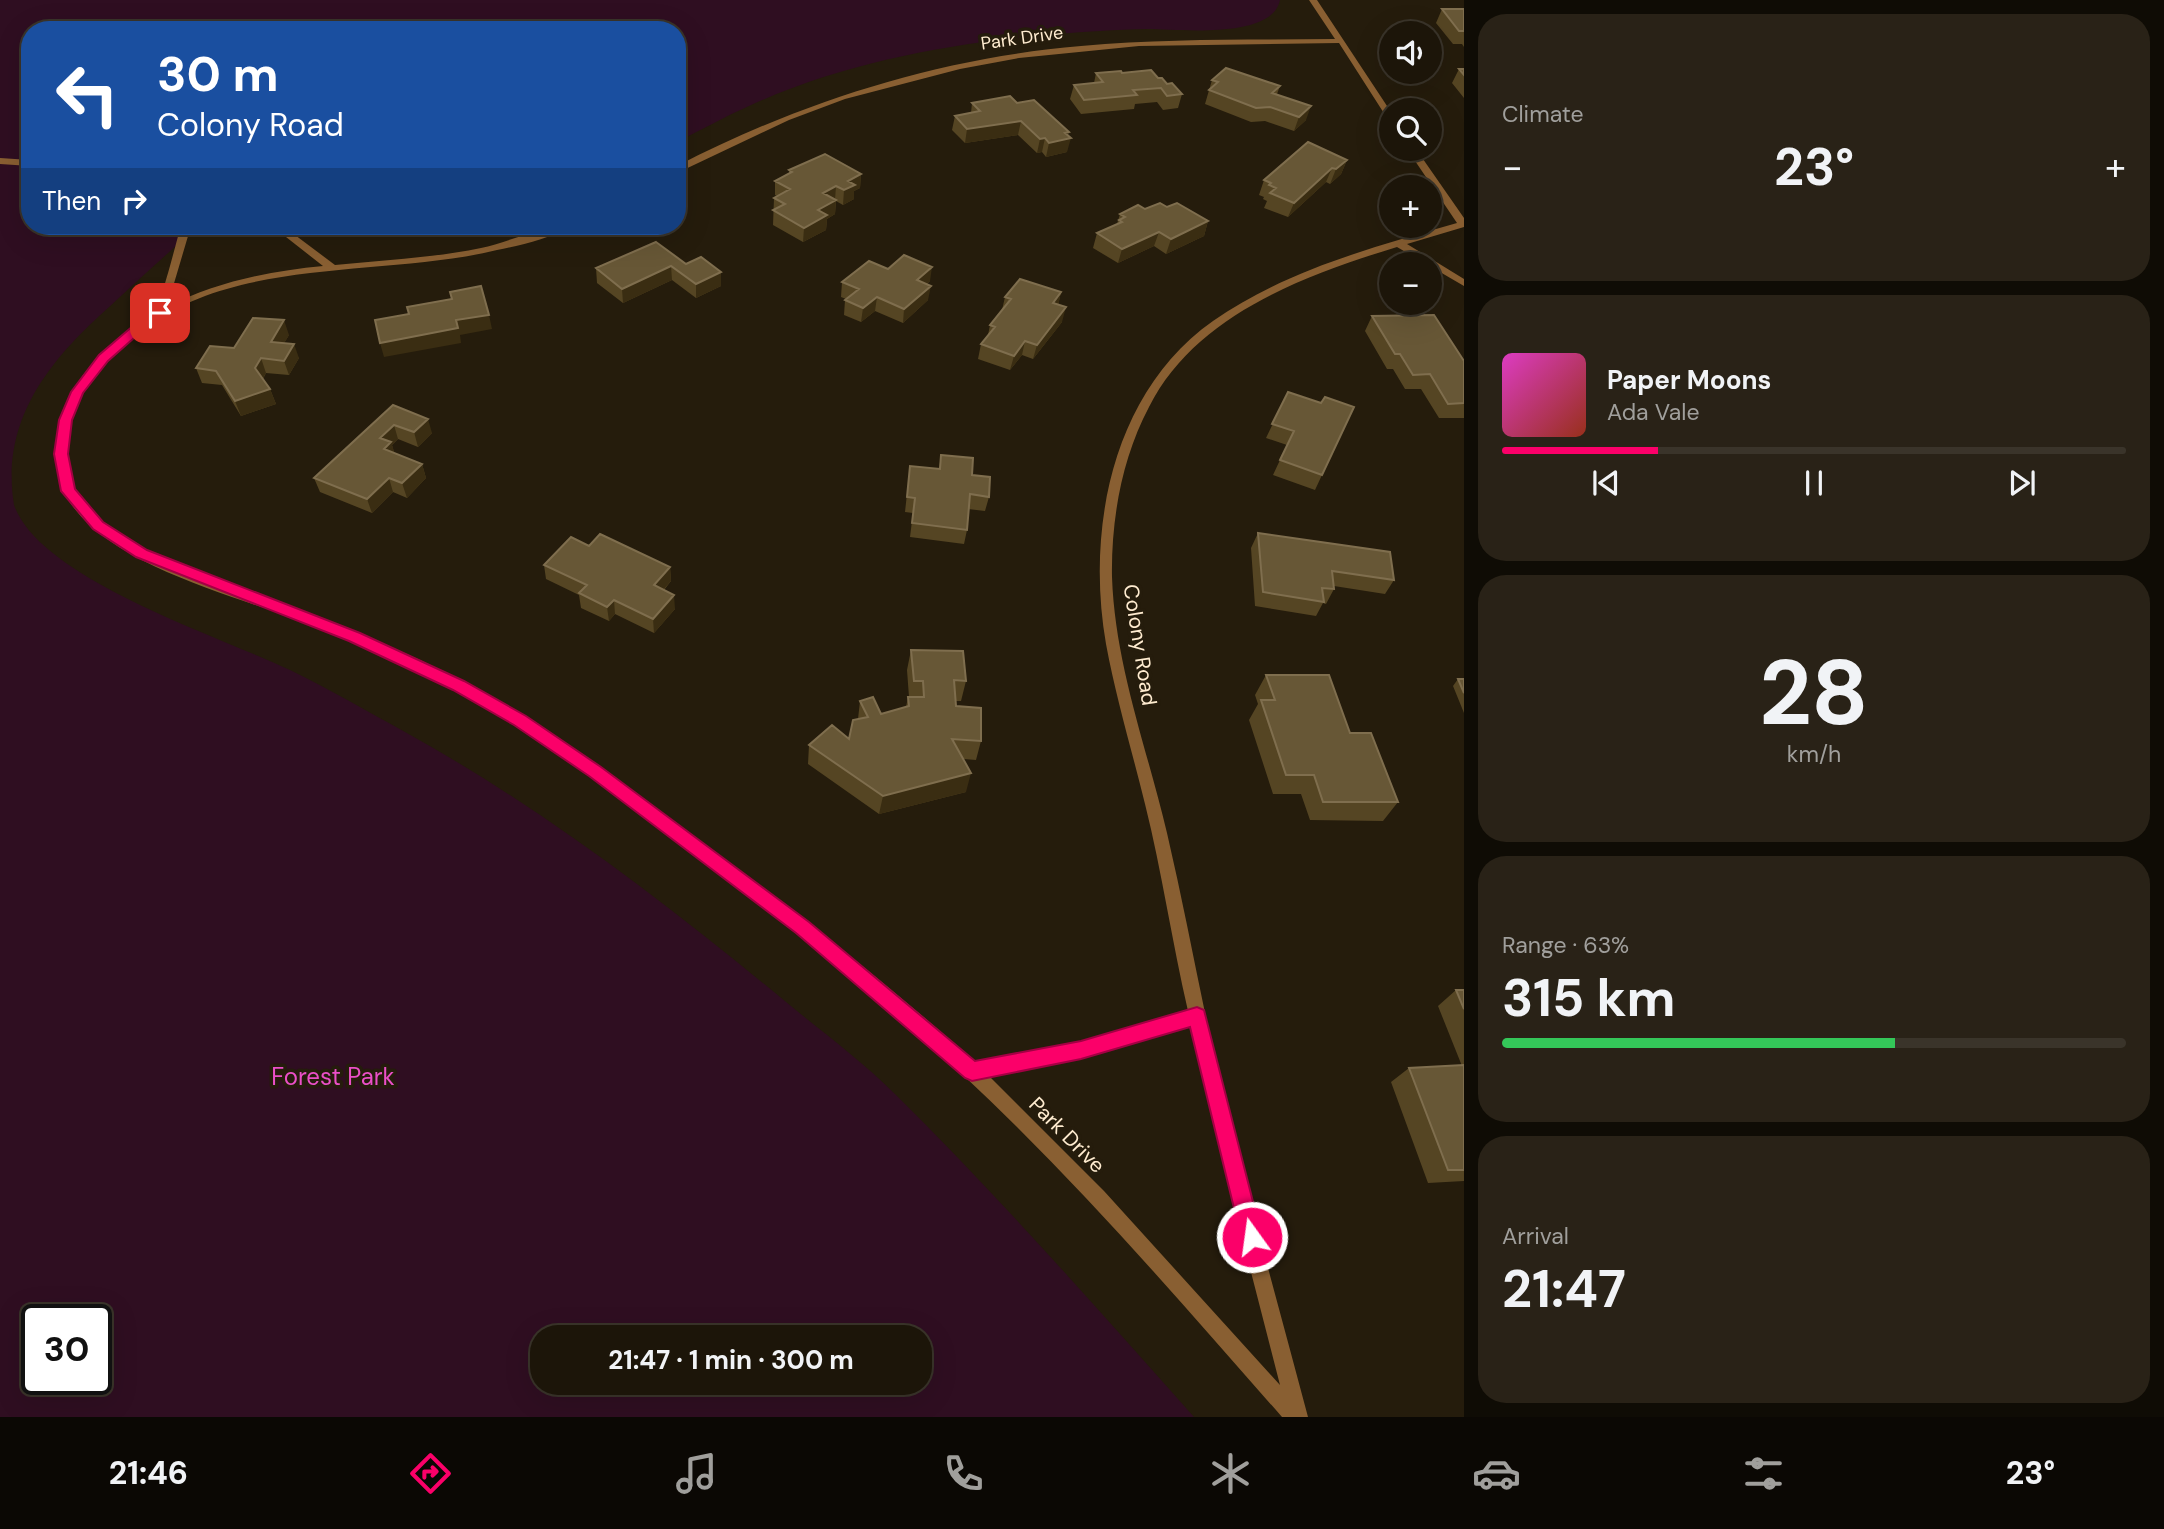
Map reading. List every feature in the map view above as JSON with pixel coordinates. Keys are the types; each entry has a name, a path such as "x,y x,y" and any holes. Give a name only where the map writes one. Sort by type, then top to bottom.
{"street":[{"path":"1313,0 1379,100"},
{"name":"Park Drive","path":"686,165 739,137 813,108 904,80 968,65 1054,52 1137,44 1341,41"},
{"path":"0,161 21,162"},
{"path":"1420,161 1463,224"},
{"name":"Colony Road","path":"1297,1417 1197,1016 1153,803 1123,699 1108,612 1106,541 1110,511 1123,457 1142,408 1176,359 1204,333 1240,309 1302,277 1398,243 1463,224"},
{"path":"160,313 183,235"},
{"path":"290,235 331,267"},
{"name":"Park Drive","path":"542,235 495,249 450,257 331,267 269,277 207,293 160,313 103,358 77,392 66,420 61,454 68,491 98,526 142,554 346,634 458,685 520,720 595,772 803,927 972,1071 1094,1191 1297,1417"},
{"path":"1398,243 1464,283"},
{"path":"972,1071 1081,1050 1197,1016"}],"green space":[{"name":"Forest Park","path":"0,0 1280,0 1273,13 1243,27 1222,30 1136,29 1055,34 965,45 877,62 790,89 686,137 686,21 21,21 21,235 188,235 67,348 34,393 15,445 12,474 14,505 30,532 58,557 94,581 178,622 305,677 455,761 504,791 598,856 736,961 882,1081 1084,1294 1194,1417 0,1417"}],"building":[{"path":"1442,9 1464,9 1464,31 1459,31"},
{"path":"1226,68 1280,86 1272,93 1311,106 1299,117 1270,107 1256,108 1209,90 1218,82 1212,80"},
{"path":"1151,70 1167,84 1172,83 1182,94 1167,96 1161,88 1133,90 1137,95 1084,100 1074,85 1103,82 1096,73"},
{"path":"1010,96 1017,103 1034,100 1069,132 1065,133 1071,138 1049,143 1045,138 1040,139 1021,121 967,129 955,116 980,111 972,103"},
{"path":"1308,142 1347,160 1336,169 1332,168 1294,203 1270,193 1276,188 1264,180"},
{"path":"825,154 861,174 848,181 855,185 844,190 836,186 823,193 836,200 818,210 827,215 804,228 773,210 785,204 774,198 790,189 775,181 792,172 789,170"},
{"path":"1160,203 1167,207 1177,203 1208,221 1171,239 1159,232 1122,249 1097,233 1122,222 1119,220 1125,217 1120,214 1138,205 1145,209"},
{"path":"656,242 686,264 701,257 721,272 696,284 671,266 622,289 596,268"},
{"path":"904,255 932,267 917,280 931,286 904,309 877,297 863,308 845,300 859,289 842,282 869,261 888,269"},
{"path":"1020,279 1061,292 1053,303 1066,307 1037,345 1025,341 1014,356 981,344 995,327 990,325 1011,299 1005,297"},
{"path":"481,286 489,315 456,320 458,328 380,343 375,320 409,314 407,307 452,299 450,292"},
{"path":"1434,315 1464,361 1464,403 1448,404 1430,374 1413,375 1400,354 1395,354 1372,316"},
{"path":"253,318 284,320 271,342 294,344 284,361 261,358 255,368 270,389 235,401 216,371 196,368 210,346 234,348"},
{"path":"1288,392 1321,403 1325,397 1354,407 1322,475 1280,460 1294,431 1272,424"},
{"path":"393,405 428,419 414,432 394,425 380,438 391,442 384,449 422,464 402,483 389,478 367,499 314,478"},
{"path":"941,455 973,458 972,475 990,477 989,497 970,494 967,530 912,523 915,498 907,497 910,466 940,469"},
{"path":"1258,533 1390,552 1394,580 1332,571 1334,589 1322,588 1324,602 1263,592"},
{"path":"600,534 670,567 654,585 674,595 653,619 614,600 607,607 579,593 587,585 544,565 571,537 589,546"},
{"path":"911,650 963,651 966,681 954,680 956,706 981,708 981,741 952,739 971,773 883,796 809,745 832,725 849,739 853,720 868,717 860,701 873,697 881,714 909,706 908,697 924,697 923,681 914,681"},
{"path":"1266,675 1329,675 1350,733 1371,733 1398,802 1323,802 1314,775 1286,775 1261,700 1275,700"},
{"path":"1458,679 1464,679 1464,693"},
{"path":"1456,990 1464,990 1464,1009"},
{"path":"1464,1065 1464,1170 1448,1170 1409,1068"}],"route":[{"path":"160,313 103,358 77,392 66,420 61,454 68,491 80,509 98,526 142,554 355,637 458,685 520,720 576,758 803,927 972,1071 1081,1050 1197,1016 1252,1237"}]}
